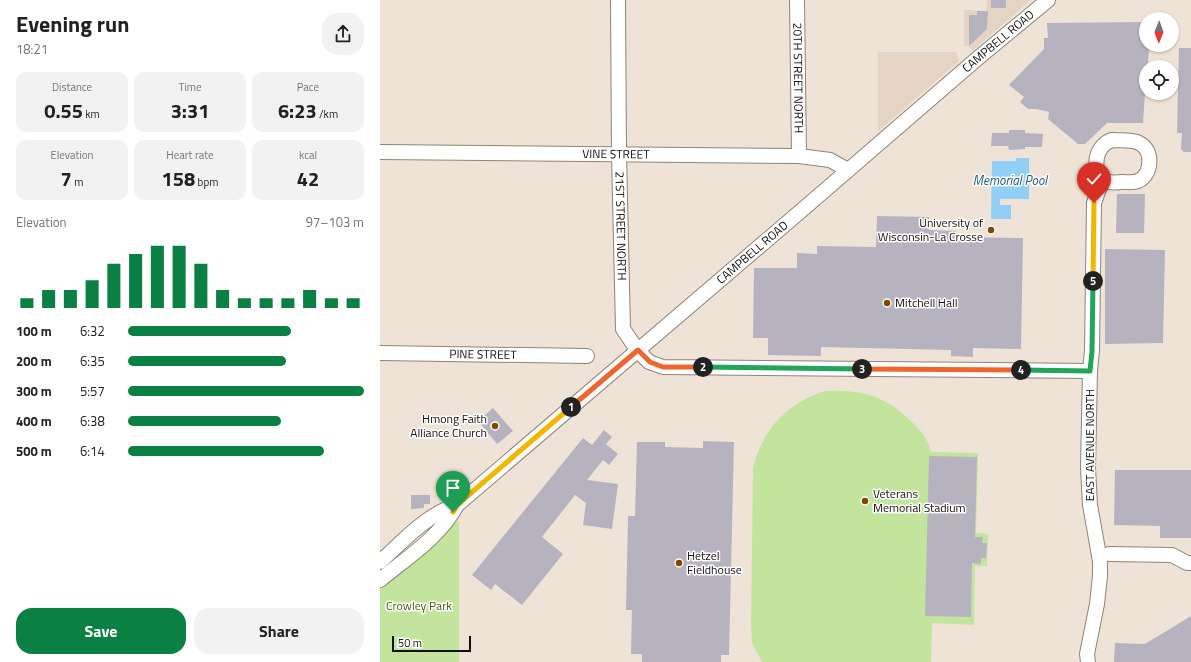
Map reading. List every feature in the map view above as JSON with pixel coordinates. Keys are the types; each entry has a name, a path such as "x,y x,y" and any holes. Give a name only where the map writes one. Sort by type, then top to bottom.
{"street":[{"name":"21ST STREET NORTH","path":"618,0 619,154 623,329 638,350"},
{"name":"20TH STREET NORTH","path":"797,0 799,156"},
{"name":"CAMPBELL ROAD","path":"380,580 437,533 446,523 457,505 978,58 1048,0"},
{"name":"VINE STREET","path":"380,152 799,156 830,160 848,170"},
{"name":"EAST AVENUE NORTH","path":"1088,662 1087,654 1097,604 1100,576 1100,561 1090,505 1088,468 1090,371 1092,351 1094,203 1104,180"},
{"path":"638,350 650,362 663,367 1090,371"},
{"name":"PINE STREET","path":"380,353 587,356"},
{"name":"CAMPBELL ROAD","path":"380,562 436,514 457,505"},
{"path":"1108,554 1172,555 1186,563 1191,563"}],"shaded area":[{"path":"987,0 1031,0 972,51 968,46 964,46 964,10 986,11"},
{"path":"878,52 956,52 959,61 878,131"}],"green space":[{"name":"Veterans Memorial Stadium","path":"825,391 851,391 883,400 893,406 916,426 926,439 931,452 978,453 976,533 988,534 987,566 975,566 974,625 932,623 931,662 762,662 752,643 753,468 757,454 763,441 778,419 799,403 811,396"},
{"name":"Crowley Park","path":"459,520 459,662 380,662 380,588"}],"water":[{"name":"Memorial Pool","path":"1016,158 1029,158 1029,199 1000,199 1000,205 1011,205 1011,219 991,219 992,161 1016,161"}],"building":[{"path":"991,0 1006,0 1006,8 991,8"},
{"path":"977,11 988,11 987,29 969,46 969,15 977,15"},
{"path":"1139,22 1139,52 1149,52 1148,60 1139,60 1139,100 1145,100 1143,123 1107,123 1085,144 1078,144 1048,119 1049,112 1037,109 1028,109 1020,102 1024,97 1009,85 1044,49 1044,38 1048,38 1047,23"},
{"path":"1179,48 1191,48 1191,152 1184,152 1181,149 1182,133 1177,133 1178,100 1179,100"},
{"path":"1009,130 1025,130 1025,133 1043,134 1042,147 1025,147 1025,149 1009,150 1008,146 991,146 992,133 1009,133"},
{"path":"1117,194 1145,194 1144,233 1116,233"},
{"name":"Mitchell Hall","path":"877,216 929,217 929,230 956,231 956,237 1023,238 1021,349 973,348 973,357 951,356 951,350 821,347 821,356 768,355 768,338 753,338 754,268 797,268 797,253 817,254 817,246 876,247"},
{"path":"1105,249 1165,250 1163,343 1105,344"},
{"name":"Hmong Faith Alliance Church","path":"493,408 513,431 497,444 478,421"},
{"path":"604,430 612,437 606,444 618,454 609,465 603,460 587,480 618,484 612,529 583,525 586,503 575,495 542,537 563,554 522,605 495,584 491,590 472,575 583,438 592,445"},
{"name":"Hetzel Fieldhouse","path":"703,441 734,442 729,655 721,655 721,662 642,662 642,654 631,654 632,610 626,610 628,516 635,516 637,442 665,442 665,447 703,448"},
{"path":"929,456 977,457 975,537 983,537 982,543 987,543 986,558 981,558 981,564 972,563 971,617 925,616"},
{"path":"1115,470 1191,470 1191,538 1160,538 1160,526 1114,525"},
{"path":"411,495 430,495 430,504 424,504 424,508 411,509"},
{"path":"1191,616 1191,662 1114,662 1115,643 1145,644"}],"place":[{"name":"University of Wisconsin-La Crosse","path":"991,230"},
{"name":"Mitchell Hall","path":"887,303"},
{"name":"Hmong Faith Alliance Church","path":"495,426"},
{"name":"Veterans Memorial Stadium","path":"865,501"},
{"name":"Hetzel Fieldhouse","path":"679,563"}],"route":[{"path":"453,512 457,505 638,350 650,362 663,367 1090,371 1092,351 1094,203"}]}
